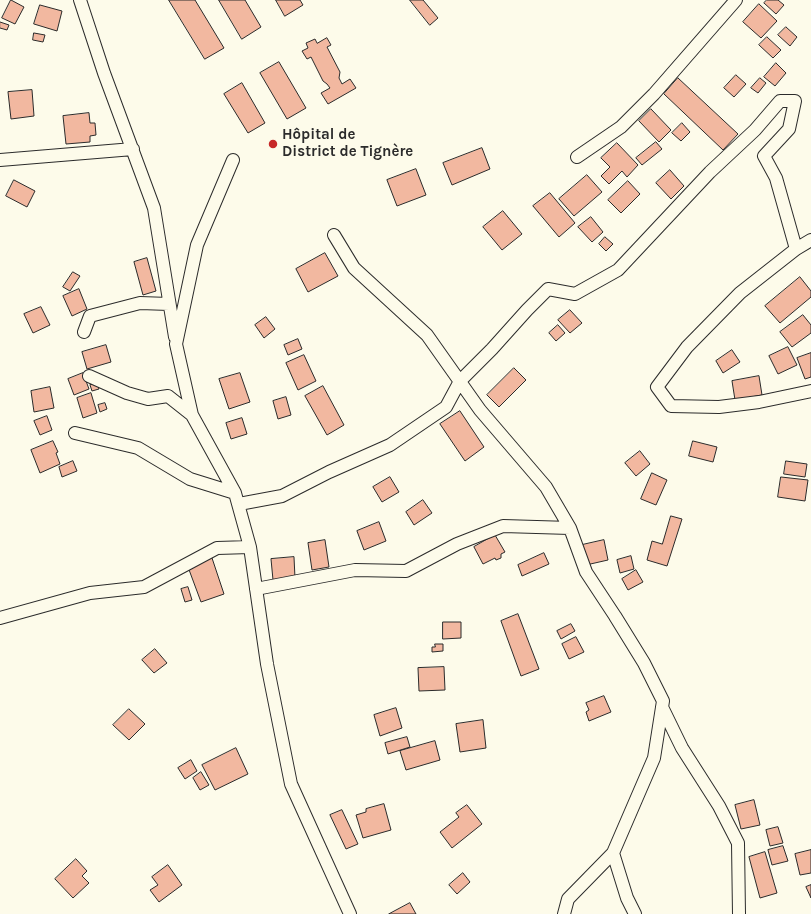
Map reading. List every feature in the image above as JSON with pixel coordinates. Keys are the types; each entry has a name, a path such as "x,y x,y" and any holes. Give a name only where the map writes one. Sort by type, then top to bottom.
{"street":[{"path":"80,0 104,73 154,208 176,344 192,415 237,498 250,546 267,664 291,784 350,914"},
{"path":"577,157 621,127 654,94 736,0"},
{"path":"75,433 138,448 190,479 237,498 282,496 329,472 390,445 446,407 460,382 548,289 575,294 618,270 710,172 755,130 780,101 796,101 789,129 764,156 776,178 796,249"},
{"path":"0,160 132,150"},
{"path":"176,344 197,245 233,160"},
{"path":"334,235 354,268 427,336 480,410 546,487 570,528 586,572 644,663 663,701 654,758 613,852 568,899 564,914"},
{"path":"811,240 796,249 740,293 687,347 657,387 672,406 719,407 759,402 811,391"},
{"path":"84,332 90,316 140,303 170,304"},
{"path":"89,376 127,393 148,399 168,396 192,415"},
{"path":"256,589 355,570 406,570 457,544 503,526 570,528"},
{"path":"0,618 90,593 144,587 217,548 250,546"},
{"path":"662,707 682,748 719,806 738,843 739,914"},
{"path":"613,852 627,898 635,914"}],"building":[{"path":"11,0 24,7 15,24 2,18"},
{"path":"169,0 195,0 224,48 205,59"},
{"path":"219,0 245,0 261,27 242,39"},
{"path":"276,0 300,0 303,5 285,16"},
{"path":"410,0 423,0 438,18 430,25"},
{"path":"767,0 778,0 784,5 776,14 764,3"},
{"path":"759,4 777,21 761,38 743,22"},
{"path":"40,5 62,11 57,31 34,24"},
{"path":"0,22 9,25 7,30 0,28"},
{"path":"786,27 797,37 790,46 778,35"},
{"path":"34,33 45,35 43,42 33,40"},
{"path":"767,37 781,50 773,58 759,45"},
{"path":"327,38 331,45 327,47 340,72 339,78 342,84 350,79 356,88 328,104 321,93 330,88 323,81 311,57 307,59 302,51 308,48 306,43 315,39 317,43"},
{"path":"279,62 306,108 287,119 260,73"},
{"path":"776,63 786,73 775,86 764,77"},
{"path":"736,75 746,84 734,97 724,88"},
{"path":"678,78 738,134 723,150 664,94"},
{"path":"760,78 766,83 758,93 751,88"},
{"path":"242,83 265,123 248,133 224,94"},
{"path":"32,90 34,116 11,119 8,92"},
{"path":"651,109 671,130 659,142 639,121"},
{"path":"89,113 90,123 95,123 96,135 90,136 90,142 66,144 63,116"},
{"path":"682,123 690,132 681,141 672,133"},
{"path":"656,142 662,149 642,165 636,158"},
{"path":"617,143 638,165 627,177 622,171 609,184 601,176 610,167 601,158"},
{"path":"482,148 490,169 452,185 443,163"},
{"path":"416,169 426,195 397,206 387,180"},
{"path":"670,170 684,186 671,199 656,183"},
{"path":"587,175 602,192 574,216 559,199"},
{"path":"14,180 35,191 27,207 6,196"},
{"path":"628,181 640,194 621,213 608,200"},
{"path":"550,193 575,223 559,237 533,206"},
{"path":"503,211 522,234 502,250 483,227"},
{"path":"591,217 603,232 592,242 578,227"},
{"path":"605,237 613,244 606,251 599,244"},
{"path":"325,253 338,276 308,292 296,269"},
{"path":"147,258 156,291 143,295 134,262"},
{"path":"73,272 80,276 70,291 63,287"},
{"path":"800,277 811,291 811,297 780,323 765,306"},
{"path":"79,289 87,309 72,316 63,296"},
{"path":"41,307 50,325 33,333 24,314"},
{"path":"570,310 582,323 570,333 558,320"},
{"path":"803,315 811,325 811,333 792,347 780,332"},
{"path":"266,317 275,329 264,338 255,325"},
{"path":"558,325 565,333 556,341 549,333"},
{"path":"298,339 302,349 288,355 284,345"},
{"path":"106,345 111,362 87,369 82,352"},
{"path":"788,347 797,365 778,374 769,356"},
{"path":"732,350 740,362 723,373 716,361"},
{"path":"811,353 811,377 805,379 797,358"},
{"path":"304,355 316,381 298,390 286,363"},
{"path":"514,368 526,380 499,407 487,395"},
{"path":"83,373 89,389 74,395 68,379"},
{"path":"240,373 250,402 229,409 219,379"},
{"path":"759,376 762,395 735,400 732,381"},
{"path":"97,384 99,389 92,391 90,385"},
{"path":"323,386 344,425 327,435 305,396"},
{"path":"50,387 54,408 34,412 31,391"},
{"path":"91,393 97,413 83,418 77,398"},
{"path":"286,397 291,415 278,419 273,401"},
{"path":"105,403 107,409 100,412 98,405"},
{"path":"460,411 484,447 465,461 440,424"},
{"path":"47,416 52,430 40,435 34,421"},
{"path":"242,418 247,434 231,439 226,423"},
{"path":"53,441 58,452 56,453 60,464 40,473 31,450"},
{"path":"693,441 717,447 713,462 689,456"},
{"path":"640,451 650,464 636,476 625,463"},
{"path":"73,461 77,471 62,477 59,467"},
{"path":"786,461 807,464 805,477 784,474"},
{"path":"652,473 667,480 656,505 641,499"},
{"path":"390,477 399,492 382,502 373,487"},
{"path":"781,477 808,480 805,501 778,497"},
{"path":"423,500 432,513 414,525 406,512"},
{"path":"671,516 682,519 667,566 647,560 652,541 662,544"},
{"path":"379,522 386,541 364,550 357,531"},
{"path":"495,535 505,552 501,554 501,558 496,560 495,558 483,564 474,547"},
{"path":"325,540 329,567 312,570 308,543"},
{"path":"604,540 608,560 586,565 582,545"},
{"path":"544,553 549,564 522,576 518,565"},
{"path":"631,556 634,569 620,573 617,560"},
{"path":"294,557 295,578 273,580 271,559"},
{"path":"212,558 224,594 201,602 188,567"},
{"path":"636,570 643,582 628,590 622,579"},
{"path":"188,587 192,600 185,602 181,589"},
{"path":"518,614 539,669 521,676 501,621"},
{"path":"443,622 461,622 461,638 443,639"},
{"path":"571,624 575,631 561,639 557,631"},
{"path":"576,637 584,652 569,659 562,644"},
{"path":"435,644 443,644 443,651 432,652 432,647 435,647"},
{"path":"155,649 167,663 154,673 142,660"},
{"path":"444,667 445,690 419,691 418,668"},
{"path":"604,696 611,712 589,721 586,712 589,710 586,703"},
{"path":"396,708 402,728 380,736 374,715"},
{"path":"129,709 145,724 129,740 113,725"},
{"path":"483,720 486,748 460,752 456,724"},
{"path":"407,737 410,747 388,754 385,743"},
{"path":"435,741 440,760 406,770 400,751"},
{"path":"236,748 248,774 215,790 202,765"},
{"path":"191,760 197,771 185,779 178,768"},
{"path":"201,772 209,785 200,790 193,778"},
{"path":"754,800 760,825 741,829 735,805"},
{"path":"384,804 391,830 363,838 356,815 366,812 366,809"},
{"path":"467,805 482,824 452,848 440,832 459,817 456,813"},
{"path":"342,810 358,844 346,849 330,815"},
{"path":"778,827 783,843 770,846 766,830"},
{"path":"783,846 788,861 772,865 768,850"},
{"path":"811,850 811,873 800,875 795,854"},
{"path":"765,852 777,893 760,898 749,857"},
{"path":"76,859 87,871 82,876 89,883 73,898 55,879"},
{"path":"168,865 182,885 159,902 150,890 158,885 152,877"},
{"path":"463,873 470,882 457,894 449,885"},
{"path":"811,885 811,898 806,887"},
{"path":"410,903 416,914 389,914"}],"place":[{"name":"Hôpital de District de Tignère","path":"273,144"}]}
